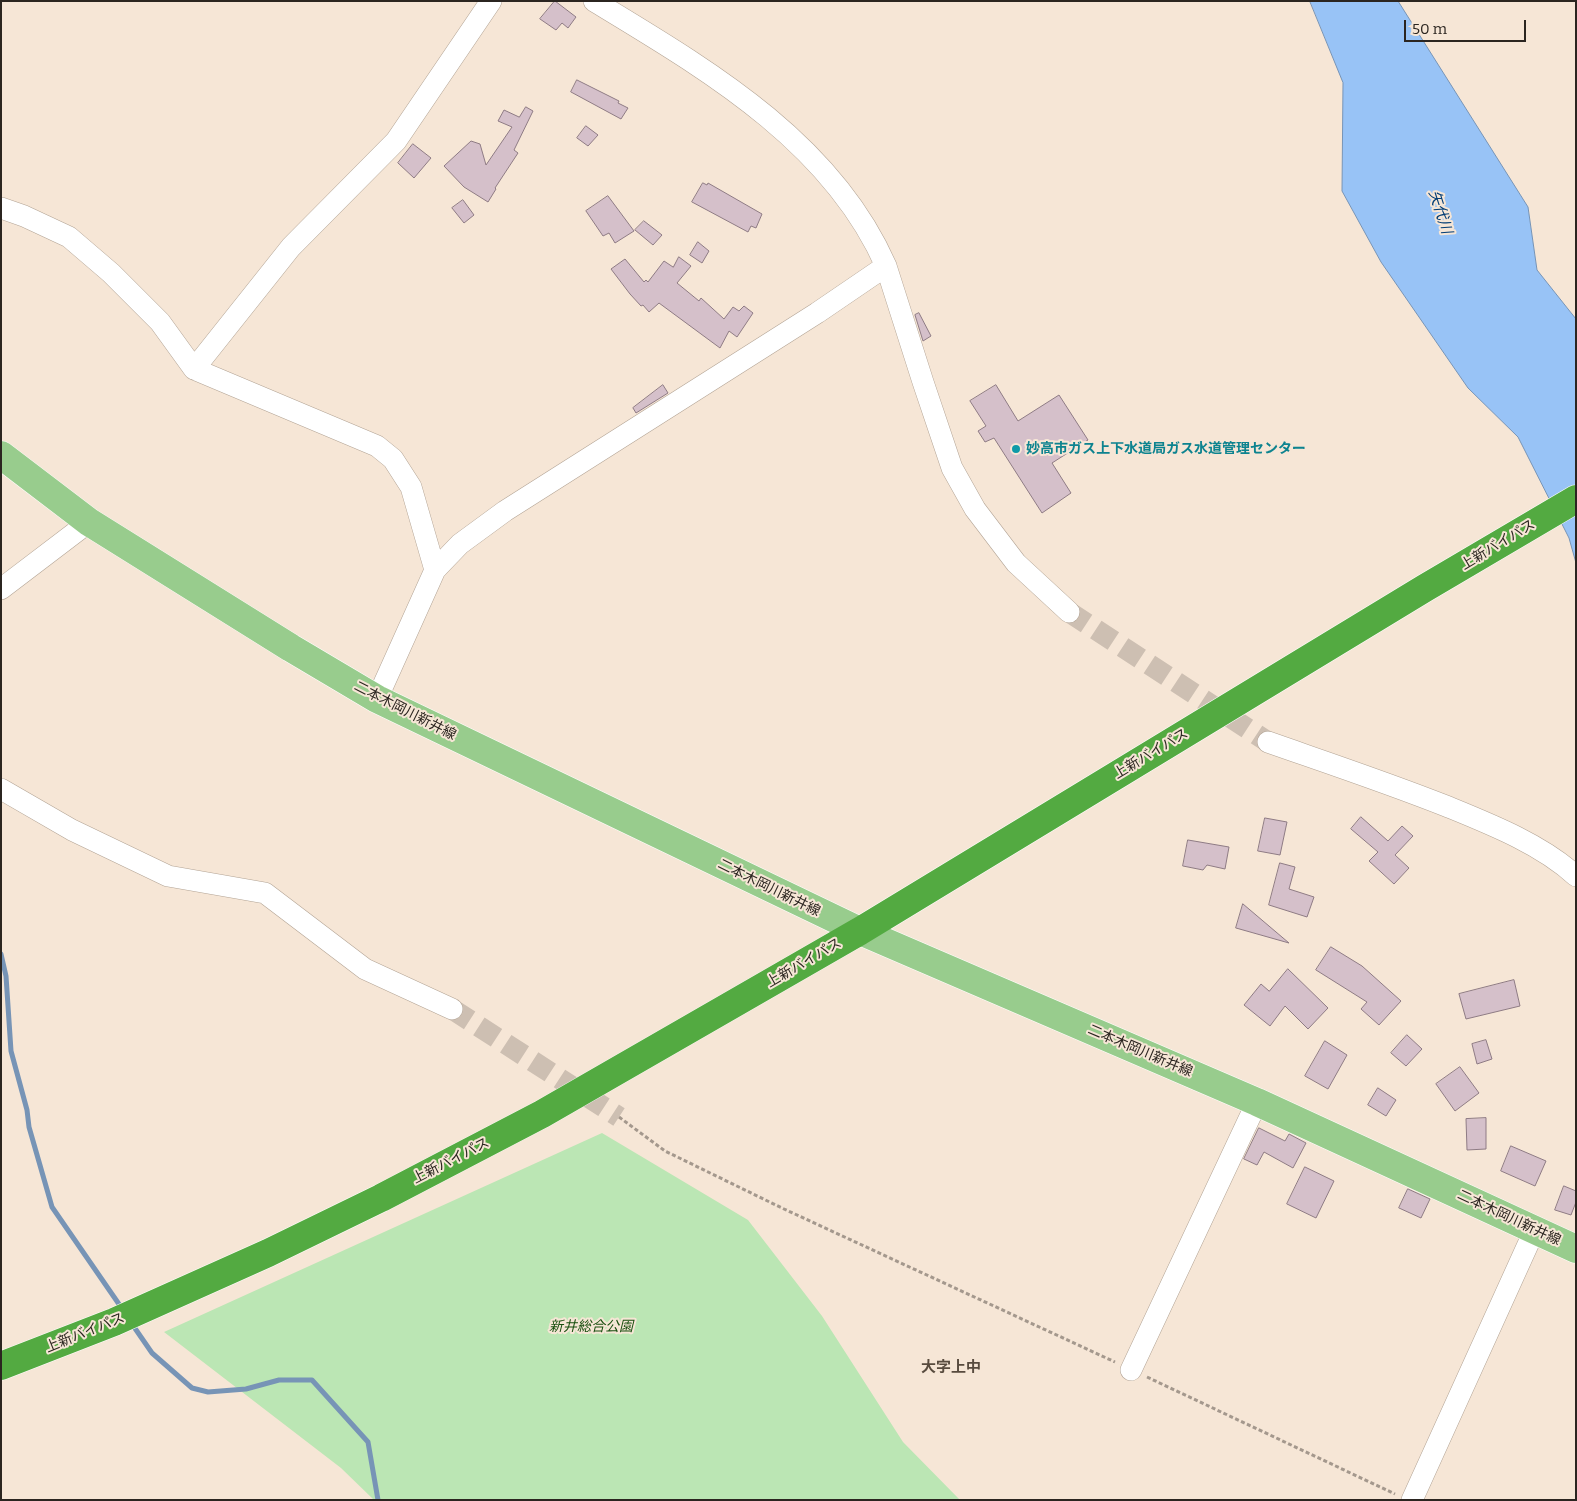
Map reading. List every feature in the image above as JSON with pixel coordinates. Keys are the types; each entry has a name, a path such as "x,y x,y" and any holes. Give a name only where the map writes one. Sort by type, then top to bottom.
{"highway":[{"name":"上新バイパス","path":"1,1366 175,1296 259,1257 380,1198 542,1114 860,931 1425,588 1576,499"}],"main road":[{"name":"二本木岡川新井線","path":"1,455 89,522 291,648 377,699 860,931 1257,1102 1576,1249"}],"street":[{"path":"194,369 291,247 396,141 491,1"},
{"path":"594,1 669,46 756,107 823,169 851,203 878,248 886,266 952,468 975,509 1016,563 1069,612"},
{"path":"1,208 69,236 111,273 160,322 194,369 377,446 393,459 411,487 435,570"},
{"path":"377,699 435,570 460,544 506,511 817,313 886,266"},
{"path":"1,589 89,522"},
{"path":"1268,742 1426,798 1492,824 1536,848 1576,876"},
{"path":"1,789 72,830 168,876 265,893 365,969 452,1009"},
{"path":"1132,1370 1257,1102"},
{"path":"1405,1498 1535,1229"}],"path":[{"path":"619,1116 665,1151 784,1209 1405,1498"}],"green space":[{"name":"新井総合公園","path":"602,1133 748,1220 822,1316 903,1442 960,1500 374,1500 341,1468 164,1332"}],"water":[{"name":"矢代川","path":"1310,1 1398,1 1528,207 1537,270 1576,319 1576,563 1569,538 1518,437 1468,388 1381,262 1342,191 1343,83"}],"building":[{"path":"555,1 576,17 568,28 562,23 556,30 540,19"},
{"path":"577,80 619,101 618,103 628,108 621,119 571,92"},
{"path":"526,107 533,111 514,150 518,153 488,202 464,187 444,166 471,141 480,144 486,165 512,127 498,121 504,110 519,117"},
{"path":"586,126 598,135 588,146 577,138"},
{"path":"413,144 431,158 414,178 398,163"},
{"path":"703,183 707,185 708,183 762,214 756,228 751,226 748,232 692,202"},
{"path":"608,196 634,231 615,243 609,233 603,236 586,211"},
{"path":"463,200 474,215 464,223 452,208"},
{"path":"644,221 662,235 653,245 635,230"},
{"path":"698,242 709,251 702,263 690,255"},
{"path":"679,257 691,266 677,283 699,301 701,298 724,319 733,307 739,311 744,306 753,313 737,337 729,331 720,348 659,303 649,312 630,294 611,269 625,259 644,282 646,280 648,282 664,261 673,267"},
{"path":"919,313 931,336 923,341 915,315"},
{"path":"663,385 668,393 636,413 633,408"},
{"path":"996,385 1018,421 1059,395 1088,440 1052,463 1071,493 1042,513 994,438 985,442 978,431 986,426 970,401"},
{"path":"1361,817 1388,841 1402,826 1413,836 1395,855 1409,868 1394,884 1369,861 1378,852 1351,829"},
{"path":"1265,818 1287,822 1280,855 1258,851"},
{"path":"1188,840 1229,847 1225,869 1207,865 1203,870 1183,866"},
{"path":"1280,863 1295,867 1289,889 1314,897 1307,917 1269,905"},
{"path":"1243,904 1289,943 1236,928"},
{"path":"1331,947 1362,966 1401,1001 1379,1025 1361,1009 1367,1002 1316,970"},
{"path":"1288,969 1328,1008 1308,1029 1285,1006 1270,1026 1244,1005 1261,984 1269,991"},
{"path":"1514,980 1520,1006 1466,1019 1459,994"},
{"path":"1407,1035 1422,1049 1406,1066 1391,1053"},
{"path":"1486,1040 1492,1059 1477,1064 1472,1044"},
{"path":"1325,1041 1347,1055 1328,1089 1305,1076"},
{"path":"1460,1067 1479,1093 1455,1111 1436,1084"},
{"path":"1378,1088 1396,1100 1386,1116 1368,1105"},
{"path":"1486,1118 1486,1149 1467,1150 1466,1119"},
{"path":"1259,1128 1285,1141 1289,1134 1306,1143 1293,1168 1264,1152 1257,1165 1244,1159"},
{"path":"1511,1146 1546,1161 1535,1186 1501,1171"},
{"path":"1305,1167 1334,1181 1316,1218 1287,1204"},
{"path":"1564,1186 1576,1191 1576,1202 1571,1215 1555,1210"},
{"path":"1408,1189 1430,1199 1421,1218 1399,1208"}],"waterway":[{"path":"1,954 6,976 11,1051 27,1110 29,1127 52,1207 123,1310"},
{"path":"132,1324 152,1353 192,1388 208,1392 246,1389 279,1380 312,1380 368,1442 378,1500"}],"tunnel":[{"path":"1069,612 1268,742"},
{"path":"452,1009 619,1117"}],"place":[{"name":"妙高市ガス上下水道局ガス水道管理センター","path":"1016,449"}],"district":[{"name":"大字上中","path":"951,1368"}]}
